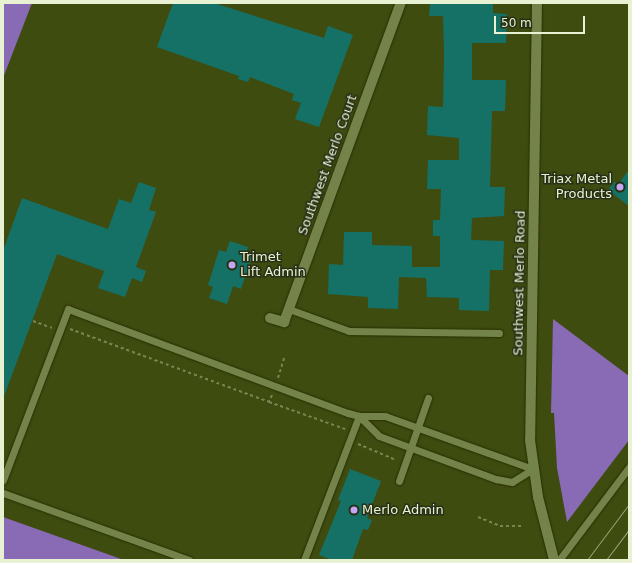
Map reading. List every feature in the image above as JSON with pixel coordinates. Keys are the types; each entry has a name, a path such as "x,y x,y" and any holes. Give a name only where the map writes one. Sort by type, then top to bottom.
{"street":[{"name":"Southwest Merlo Court","path":"270,318 284,322 401,3"},
{"name":"Southwest Merlo Road","path":"538,3 530,438 533,469 554,560"}],"lane":[{"path":"3,480 68,309 359,416 385,416 533,469"},
{"path":"289,309 349,331 499,333"},
{"path":"399,481 428,398"},
{"path":"359,416 379,436 512,482 533,469"},
{"path":"304,560 359,416"},
{"path":"559,560 629,468"},
{"path":"3,493 189,560"}],"path":[{"path":"33,321 60,330 76,330 345,429 358,444 396,460"},
{"path":"269,402 284,358"},
{"path":"478,517 500,526 521,526"}],"shaded area":[{"path":"3,3 32,3 3,78"},
{"path":"553,319 629,376 629,440 567,522 557,468 554,413 551,413"},
{"path":"3,517 124,560 3,560"}],"building":[{"path":"173,3 214,3 324,38 328,26 353,35 319,127 295,119 301,103 292,100 294,94 250,77 248,82 238,79 239,76 157,47"},
{"path":"430,3 493,3 493,13 507,14 506,43 472,43 472,80 506,80 505,111 492,111 490,187 505,187 504,216 472,218 471,240 504,241 503,270 490,270 489,311 459,310 459,298 427,297 426,278 399,277 398,309 368,308 368,297 328,294 329,264 343,265 344,232 372,232 372,245 412,246 412,267 440,267 440,236 433,236 433,220 440,220 441,189 427,189 428,160 459,160 459,138 427,135 428,106 443,107 443,16 429,16"},
{"name":"Triax Metal Products","path":"629,170 629,206 608,190 614,182 618,184"},
{"path":"139,182 156,188 149,210 156,212 136,267 146,271 142,282 132,278 125,297 98,288 104,271 57,254 3,399 3,251 22,198 108,229 119,199 131,203"},
{"name":"Trimet Lift Admin","path":"230,241 248,247 246,255 252,257 241,289 233,286 227,304 209,298 213,287 208,285 219,250 226,252"},
{"name":"Merlo Admin","path":"350,469 381,481 367,518 372,520 368,530 363,529 352,560 332,560 319,555 341,501 338,500"}],"tram line":[{"path":"587,560 629,504"},
{"path":"606,560 629,529"}],"place":[{"name":"Triax Metal Products","path":"620,187"},
{"name":"Trimet Lift Admin","path":"232,265"},
{"name":"Merlo Admin","path":"354,510"}]}
